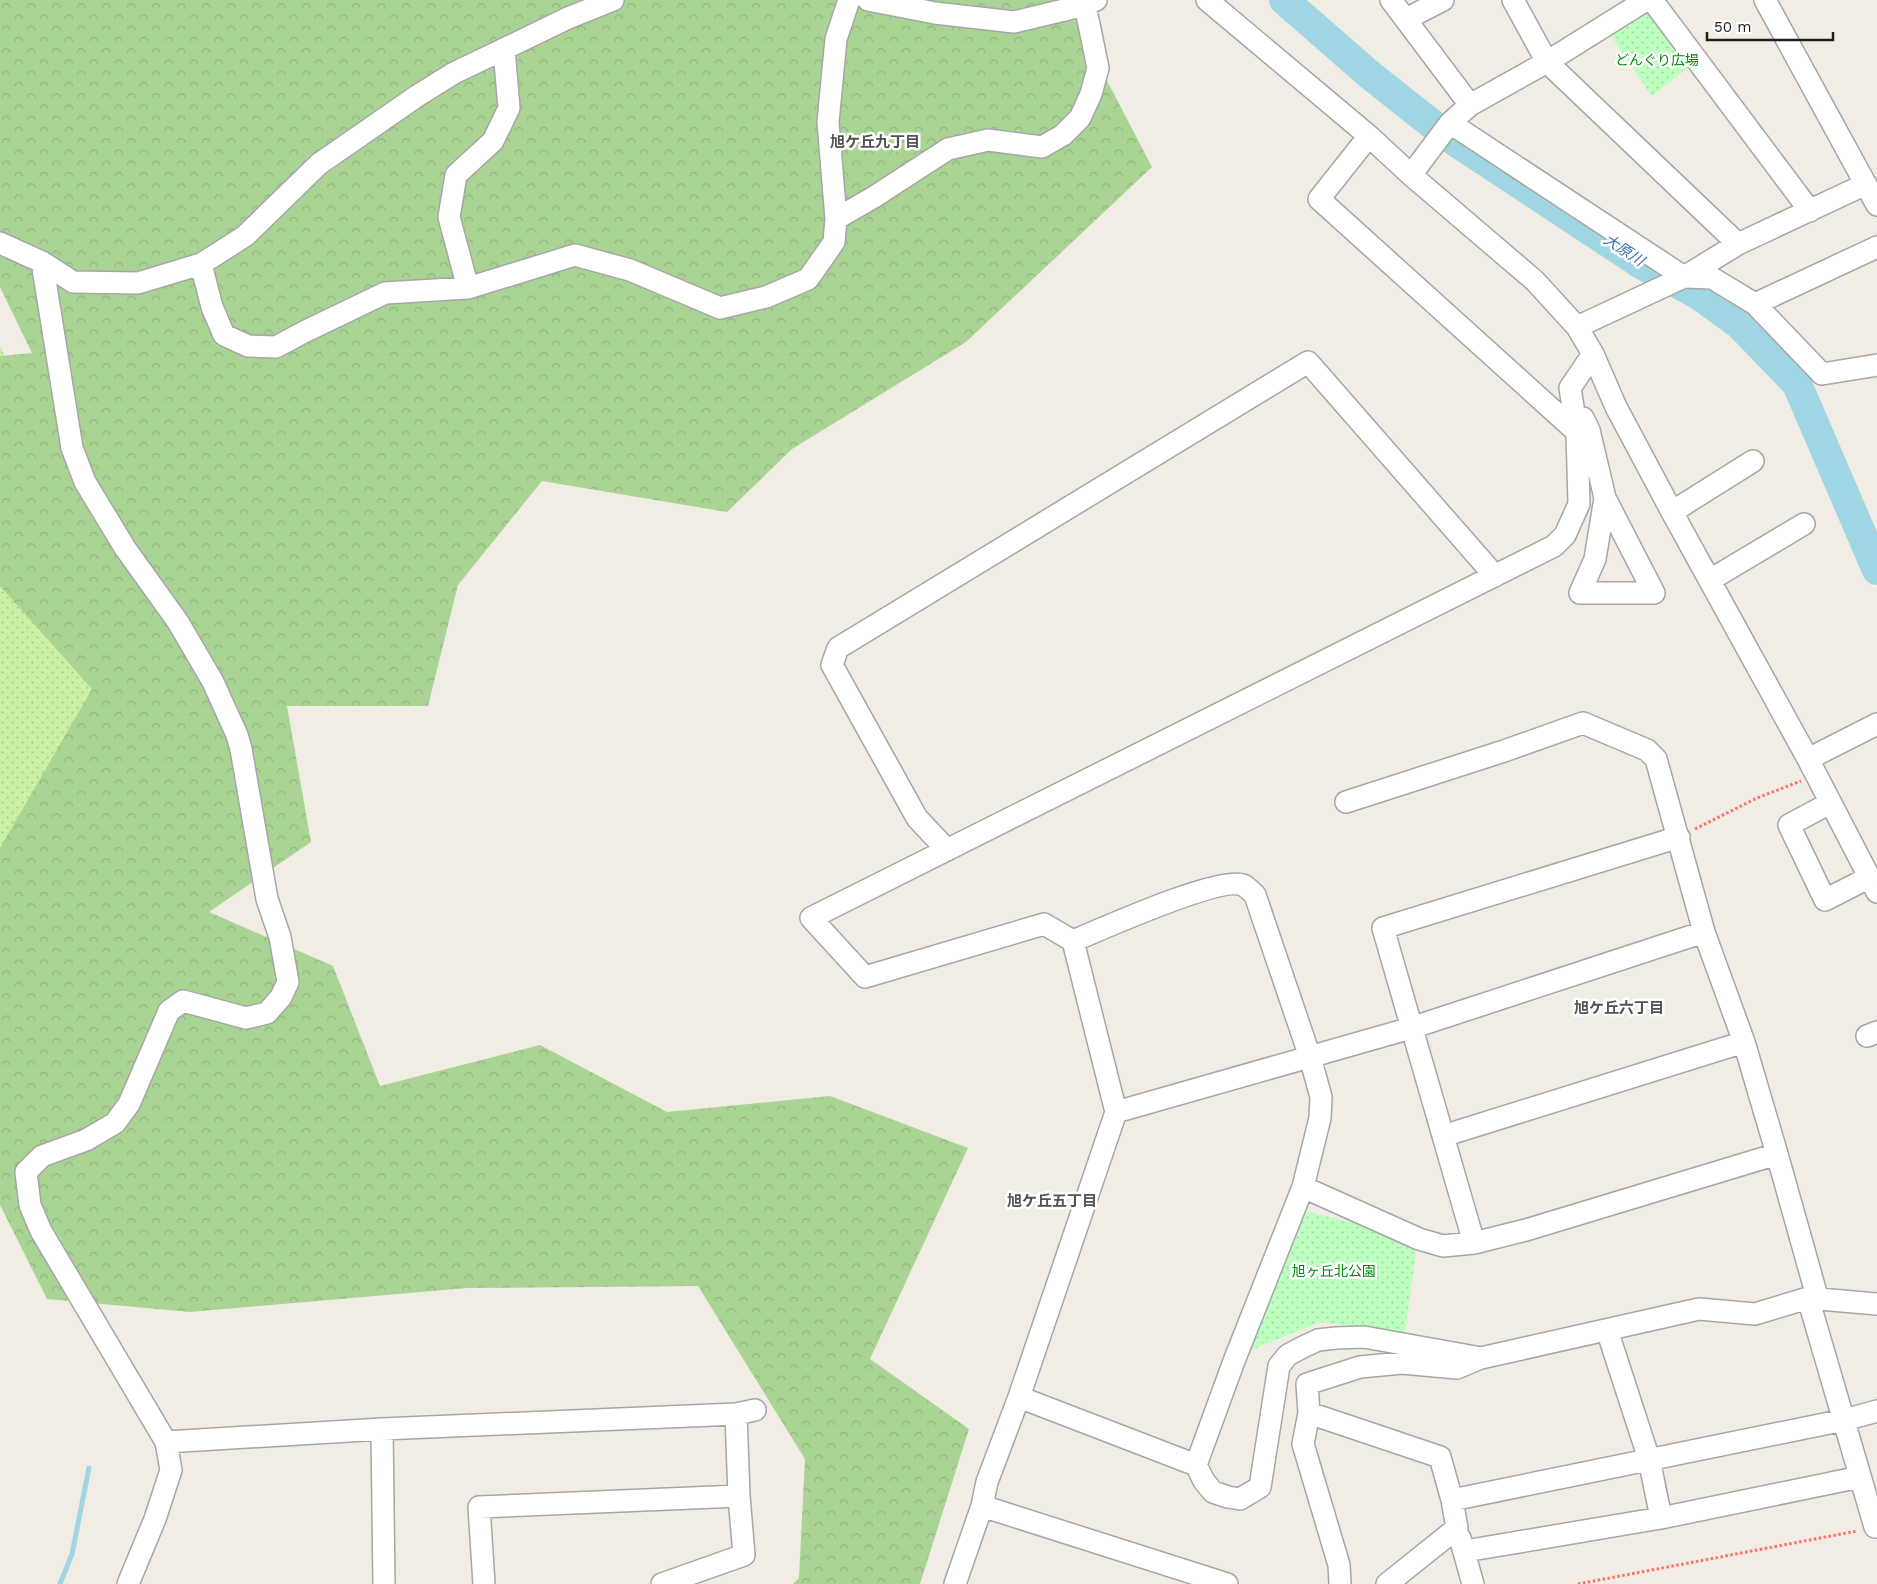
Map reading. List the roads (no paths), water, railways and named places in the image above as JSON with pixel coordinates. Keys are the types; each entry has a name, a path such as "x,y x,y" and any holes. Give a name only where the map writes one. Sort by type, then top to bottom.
{"street":[{"path":"1,243 42,262 73,282 138,284 201,264 245,236 319,164 447,78 568,18 613,0"},
{"path":"201,264 212,307 224,335 248,346 276,347 385,293 468,288 575,255 630,270 720,308 766,297 808,279 834,242 836,219 828,122 836,39 849,0"},
{"path":"836,219 948,149 988,140 1042,147 1064,136 1080,118 1091,94 1098,68 1091,3 1014,22 934,13 868,0"},
{"path":"1207,0 1369,136 1411,175 1535,281 1577,327 1593,354 1616,407 1812,767 1874,885 1825,900 1788,825 1830,803"},
{"path":"1391,0 1470,106"},
{"path":"1406,19 1443,0"},
{"path":"1513,0 1547,62 1738,244"},
{"path":"1411,175 1450,123 1470,106 1547,62 1646,0"},
{"path":"1652,0 1810,211"},
{"path":"1765,0 1877,205"},
{"path":"468,288 449,217 456,175 493,140 509,108 504,49"},
{"path":"1450,123 1684,277 1712,278 1755,304 1822,374 1877,365"},
{"path":"1369,136 1319,199 1577,432"},
{"path":"1577,327 1684,277 1738,244 1866,184"},
{"path":"1755,304 1877,247"},
{"path":"42,262 72,448 85,482 125,548 178,622 213,682 237,735 267,899 280,937 288,982 282,997 267,1013 246,1018 183,1001 169,1011 129,1104 115,1123 86,1140 42,1156 26,1172 30,1205 41,1231 166,1442 171,1470 155,1519 128,1584"},
{"path":"954,1584 982,1506 987,1482 1019,1397 1116,1112 1073,941 1044,924 865,977 812,918 1554,546 1565,535 1580,504 1577,432 1570,388 1593,354"},
{"path":"947,850 918,818 832,665 838,648 1308,362 1495,576"},
{"path":"1570,388 1589,430 1605,498 1654,593 1580,593 1596,559 1605,498"},
{"path":"1672,512 1753,461"},
{"path":"1710,580 1804,524"},
{"path":"1346,802 1504,751 1583,723 1647,750 1656,759 1704,932 1744,1042 1778,1154 1844,1420 1876,1527"},
{"path":"1812,767 1877,724"},
{"path":"1474,1243 1383,928 1678,837"},
{"path":"1073,941 1182,897 1219,885 1243,885 1255,895 1310,1057 1321,1097 1320,1118 1303,1187 1234,1361 1196,1465"},
{"path":"1116,1112 1411,1028 1704,932"},
{"path":"1443,1136 1744,1042"},
{"path":"1303,1187 1419,1240 1443,1246 1474,1243 1526,1230 1778,1154"},
{"path":"1340,1584 1339,1565 1303,1444 1309,1413 1307,1384 1360,1367 1402,1363 1457,1368 1481,1358 1699,1309 1755,1314 1813,1299 1877,1304"},
{"path":"1607,1330 1648,1459 1662,1518"},
{"path":"1019,1397 1196,1465 1204,1481 1213,1492 1228,1497 1240,1498 1260,1487 1279,1366 1288,1355 1318,1340 1364,1337 1481,1358"},
{"path":"166,1442 746,1412 739,1496 744,1556 662,1584"},
{"path":"1452,1500 1877,1412"},
{"path":"1309,1413 1440,1457 1472,1584"},
{"path":"382,1430 384,1584"},
{"path":"1465,1551 1662,1518 1860,1476"},
{"path":"484,1584 480,1507 739,1496"},
{"path":"982,1506 1175,1576 1227,1584"},
{"path":"1387,1584 1457,1528"}],"waterway":[{"name":"大原川","path":"1284,0 1370,75 1447,136 1641,264 1699,295 1739,324 1797,384 1877,570"},
{"path":"60,1584 72,1554 89,1468"}],"district":[{"name":"旭ケ丘九丁目","path":"875,142"},
{"name":"旭ケ丘六丁目","path":"1619,1008"},
{"name":"旭ケ丘五丁目","path":"1052,1201"}],"park label":[{"name":"どんぐり広場","path":"1657,60"},
{"name":"旭ヶ丘北公園","path":"1334,1271"}]}
